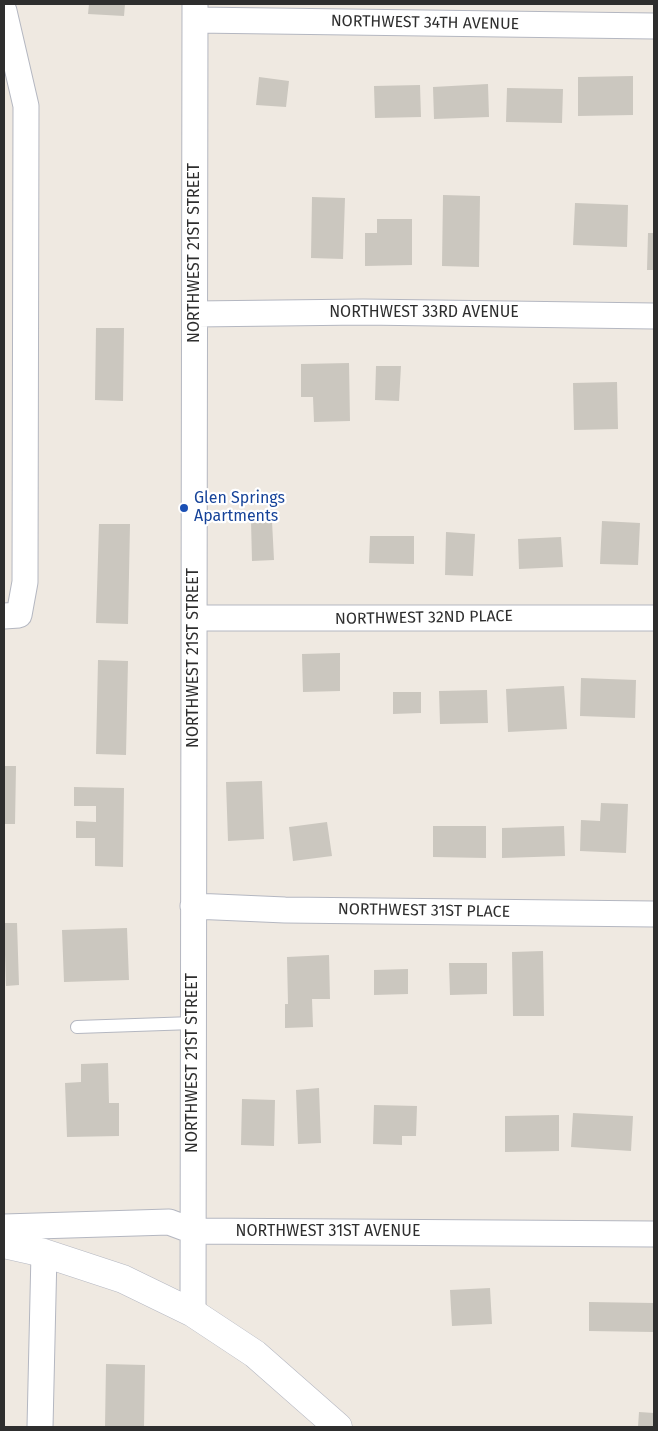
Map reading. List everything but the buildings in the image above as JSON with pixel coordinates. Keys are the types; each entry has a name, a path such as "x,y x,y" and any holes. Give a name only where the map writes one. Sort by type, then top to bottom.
{"street":[{"path":"4,11 26,106 24,582 19,615 4,616"},
{"name":"NORTHWEST 34TH AVENUE","path":"195,12 654,26"},
{"name":"NORTHWEST 21ST STREET","path":"193,1313 195,12"},
{"name":"NORTHWEST 33RD AVENUE","path":"194,314 363,312 654,316"},
{"name":"NORTHWEST 32ND PLACE","path":"194,618 654,618"},
{"name":"NORTHWEST 31ST PLACE","path":"193,906 285,910 654,914"},
{"name":"NORTHWEST 31ST AVENUE","path":"4,1227 169,1222 193,1231 654,1234"},
{"path":"4,1244 44,1253 123,1279 193,1313 255,1354 338,1427"},
{"path":"40,1427 44,1253"}],"lane":[{"path":"77,1027 193,1023"}],"place":[{"name":"Glen Springs Apartments","path":"184,508"}]}
